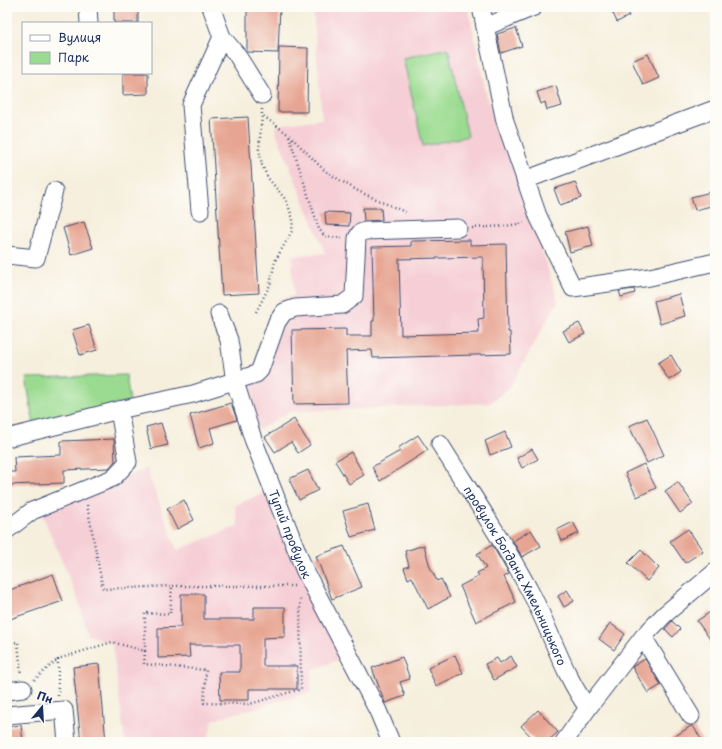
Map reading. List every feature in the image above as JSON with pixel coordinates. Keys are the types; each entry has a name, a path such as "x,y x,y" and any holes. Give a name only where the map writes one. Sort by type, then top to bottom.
{"street":[{"path":"88,7 89,22"},
{"path":"211,7 222,37 237,54 262,95"},
{"path":"481,7 505,121 538,216 573,288 650,277 715,262"},
{"path":"485,27 534,7"},
{"path":"200,211 191,105 222,37"},
{"path":"525,180 715,108"},
{"path":"7,256 36,258 54,191"},
{"path":"7,438 119,410 193,394 235,382 256,374 260,370 277,322 284,312 295,308 342,305 354,296 357,238 360,233 365,230 458,228"},
{"name":"Тупий провулок","path":"219,314 229,340 235,382 253,439 304,569 378,712 391,742"},
{"path":"7,530 32,511 113,478 128,462 119,410"},
{"name":"провулок Богдана Хмельницького","path":"440,444 494,529 534,599 576,691 588,708"},
{"path":"564,742 588,708 644,637 664,615 715,572"},
{"path":"644,637 691,716"},
{"path":"7,715 58,709 64,710 67,742"}],"path":[{"path":"256,312 270,285 275,261 292,231 293,220 286,200 268,178 262,165 259,149 262,95"},
{"path":"262,115 289,135 325,171 358,191 412,215"},
{"path":"289,135 319,229 325,237 357,238"},
{"path":"458,228 518,225 538,216"},
{"path":"87,503 103,589 172,586 300,586"},
{"path":"172,586 170,614 145,613 144,664 206,670 204,703 250,704 301,689 300,593"},
{"path":"7,643 18,642 15,690"},
{"path":"15,690 58,659 112,642 145,651"},
{"path":"58,659 58,709"}],"shaded area":[{"path":"468,7 487,98 532,218 558,301 510,387 490,403 289,412 255,432 241,376 254,367 279,299 294,296 292,256 325,253 275,130 278,125 322,119 313,8"},
{"path":"146,468 177,550 238,526 235,505 268,491 342,658 312,671 311,692 213,720 207,741 125,742 112,643 88,635 78,599 42,514"}],"green space":[{"path":"448,48 468,136 423,146 403,58"},
{"path":"126,375 130,401 34,425 26,378"}],"building":[{"path":"114,7 138,7 138,22 114,22"},
{"path":"247,7 280,7 278,53 247,52"},
{"path":"610,7 625,7 629,16 617,22"},
{"path":"516,28 522,46 501,53 497,34"},
{"path":"279,47 308,48 307,112 278,112"},
{"path":"648,54 659,78 643,85 632,61"},
{"path":"123,74 148,74 148,94 123,95"},
{"path":"556,86 562,106 547,110 545,102 541,104 537,92"},
{"path":"248,117 259,293 222,295 211,119"},
{"path":"575,182 581,198 560,205 554,189"},
{"path":"715,191 715,205 695,210 691,197"},
{"path":"363,208 381,208 382,220 364,221"},
{"path":"325,212 350,213 349,226 326,225"},
{"path":"84,222 93,248 71,255 63,228"},
{"path":"588,226 593,246 570,252 565,232"},
{"path":"470,240 470,245 506,244 508,332 510,332 511,354 373,358 372,350 346,351 348,403 294,404 292,330 346,329 346,336 372,336 372,321 374,321 372,247 411,246 411,241","holes":["483,257 484,318 478,319 479,333 401,335 399,259"]},
{"path":"634,289 635,293 621,297 619,291"},
{"path":"679,294 685,316 660,324 654,301"},
{"path":"579,323 585,334 569,342 563,331"},
{"path":"89,325 97,350 80,355 72,330"},
{"path":"671,355 681,372 669,380 658,363"},
{"path":"231,403 237,420 210,428 214,443 199,448 190,415"},
{"path":"647,418 664,455 647,463 629,426"},
{"path":"294,419 310,445 298,453 291,442 275,452 265,437"},
{"path":"161,423 168,445 151,449 146,427"},
{"path":"505,432 511,447 490,455 485,441"},
{"path":"418,435 428,450 380,481 372,467 400,451 398,448"},
{"path":"114,439 115,461 109,468 64,470 64,483 7,485 7,472 15,472 14,457 61,455 61,441"},
{"path":"532,449 538,459 522,468 517,458"},
{"path":"351,452 364,475 349,484 335,461"},
{"path":"644,464 656,488 637,497 625,473"},
{"path":"308,470 318,490 299,500 289,479"},
{"path":"678,482 693,504 680,513 665,491"},
{"path":"184,500 194,520 177,529 167,509"},
{"path":"368,504 375,530 351,537 343,511"},
{"path":"573,522 579,533 562,541 557,530"},
{"path":"688,529 703,551 685,563 670,541"},
{"path":"531,530 541,546 522,557 513,541"},
{"path":"424,545 430,567 437,581 441,579 450,597 428,609 412,577 408,579 404,568 409,566 405,551"},
{"path":"492,545 509,574 504,577 516,602 476,622 460,586 479,576 477,573 486,568 477,554"},
{"path":"344,546 362,587 332,599 316,556"},
{"path":"641,550 659,568 647,581 628,563"},
{"path":"53,574 63,601 7,620 7,591"},
{"path":"567,590 574,601 564,607 558,596"},
{"path":"181,594 204,594 204,619 254,619 254,607 285,607 285,637 263,638 263,666 297,666 297,689 249,689 249,700 220,700 219,672 240,672 240,645 189,645 190,657 158,658 158,628 181,627"},
{"path":"710,612 715,618 715,646 697,621"},
{"path":"672,621 680,629 673,637 665,629"},
{"path":"610,623 625,634 614,650 599,639"},
{"path":"455,655 463,673 436,686 428,668"},
{"path":"511,656 517,667 494,680 485,664 497,658 500,663"},
{"path":"402,657 410,679 400,682 405,696 385,703 372,668"},
{"path":"645,659 661,685 648,693 632,667"},
{"path":"99,664 106,742 81,742 73,667"},
{"path":"538,710 558,732 547,742 536,742 521,726"},
{"path":"21,725 23,742 7,742 7,727"},
{"path":"691,726 693,726 703,742 666,742"}]}
